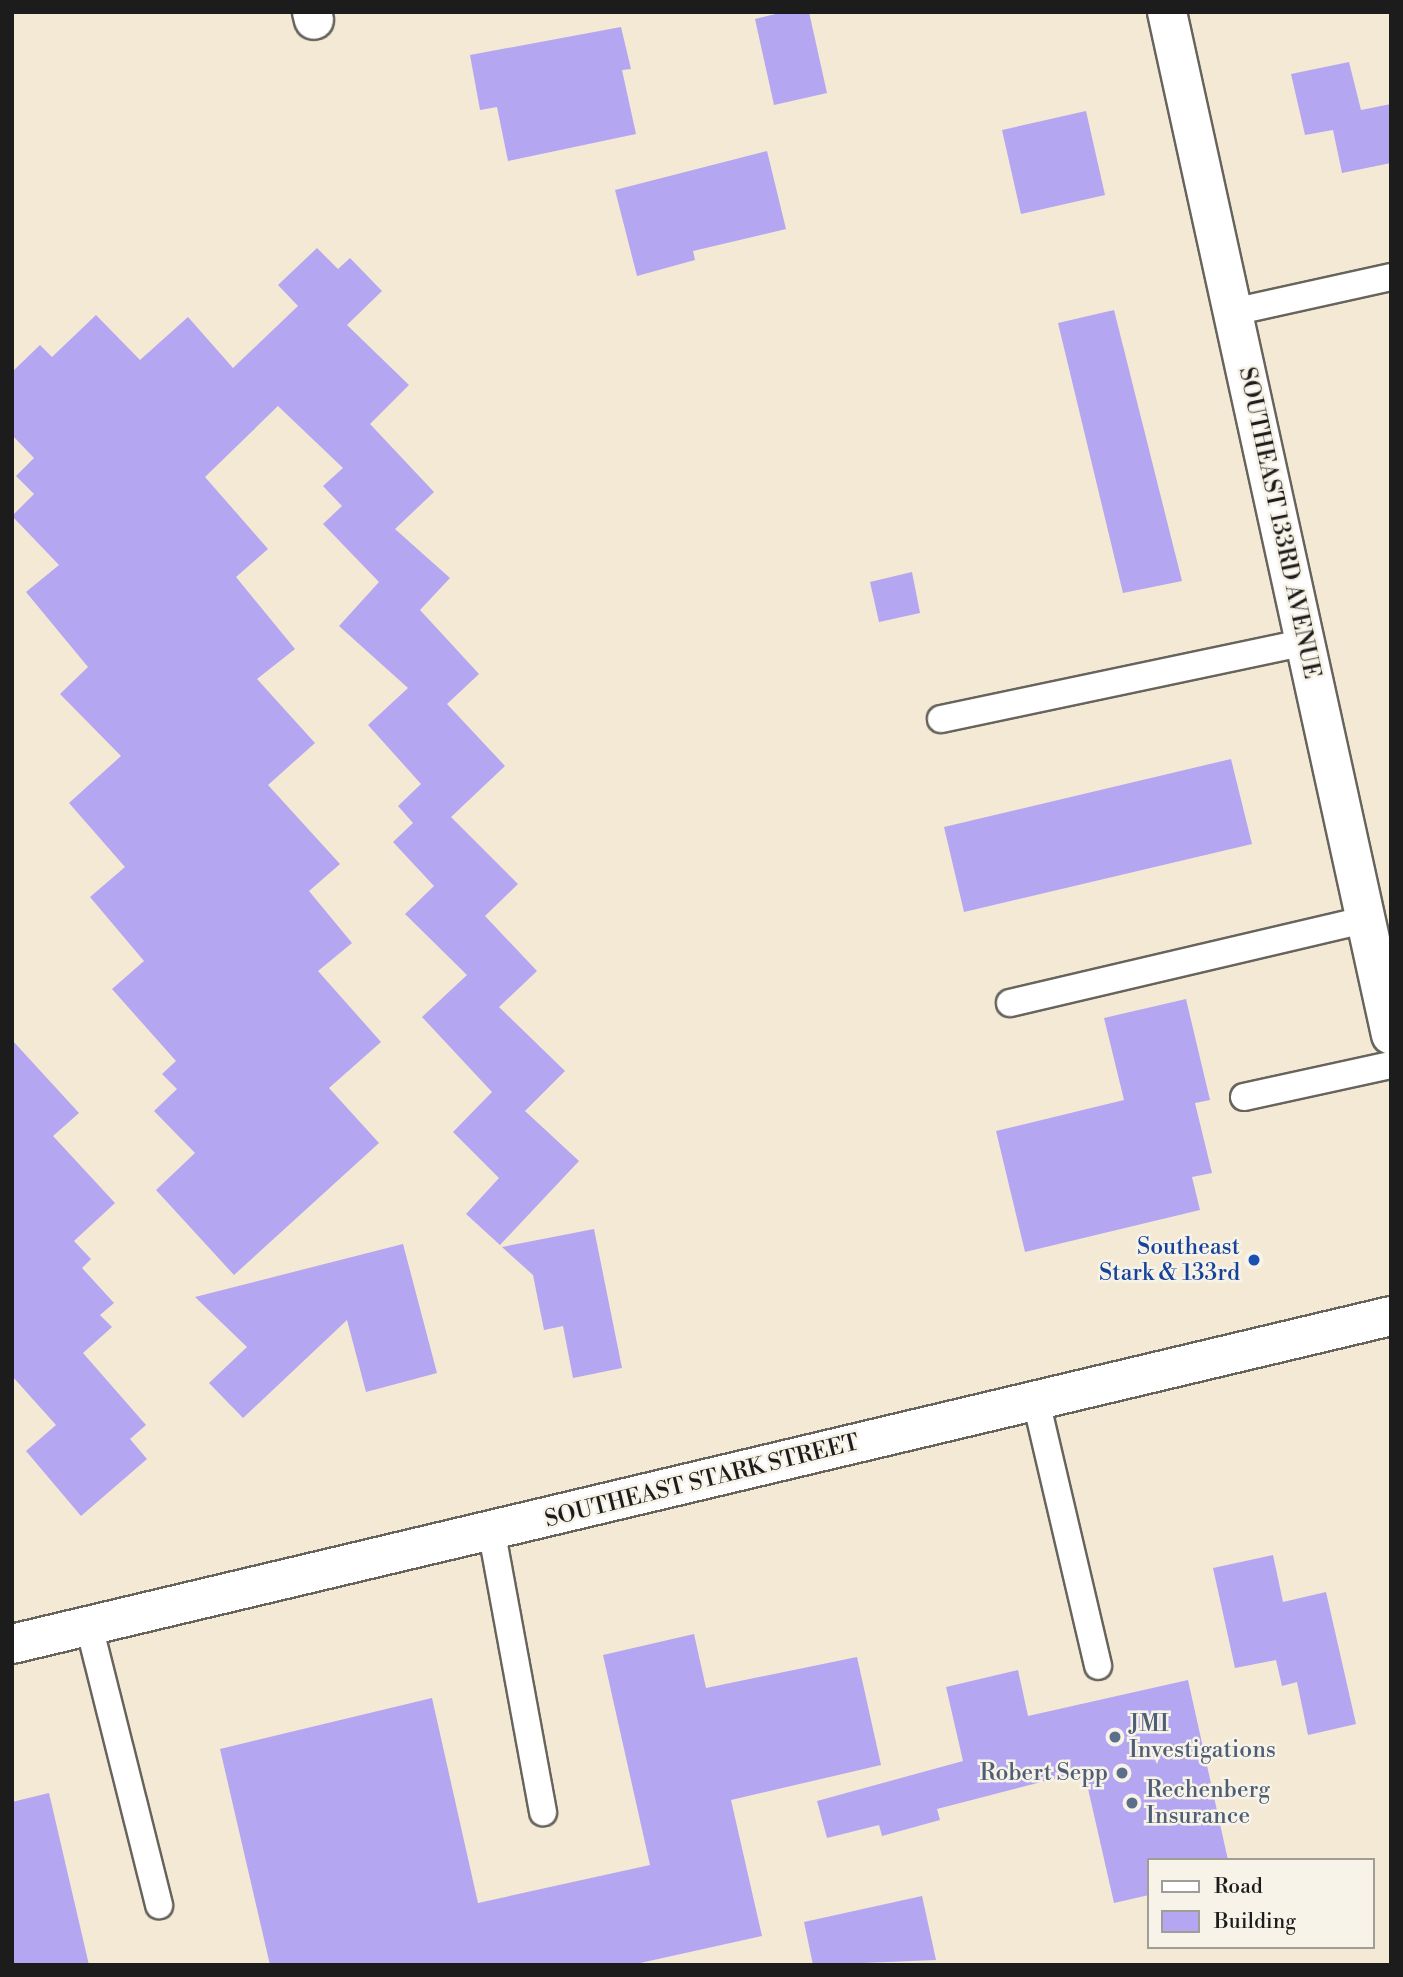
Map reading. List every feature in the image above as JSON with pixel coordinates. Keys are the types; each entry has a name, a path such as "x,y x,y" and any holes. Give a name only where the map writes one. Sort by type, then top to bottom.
{"main road":[{"name":"SOUTHEAST 133RD AVENUE","path":"1167,12 1391,1034"},
{"name":"SOUTHEAST STARK STREET","path":"12,1644 492,1534 1391,1316"}],"lane":[{"path":"1233,312 1391,276"},
{"path":"941,719 1305,642"},
{"path":"1010,1003 1364,920"},
{"path":"1244,1097 1391,1065"},
{"path":"1036,1401 1098,1666"},
{"path":"492,1534 543,1812"},
{"path":"89,1626 159,1905"}],"building":[{"path":"784,12 809,12 827,93 774,105 755,19"},
{"path":"621,27 631,69 622,70 636,134 508,161 497,107 480,110 470,55"},
{"path":"1349,62 1361,110 1391,104 1391,163 1342,173 1333,130 1305,135 1291,74"},
{"path":"1086,111 1105,195 1021,214 1002,130"},
{"path":"767,151 786,229 693,251 695,260 637,276 615,190"},
{"path":"317,248 338,269 350,258 382,291 347,325 409,385 370,424 434,492 395,529 450,578 420,610 479,674 447,704 505,766 451,817 518,884 485,916 537,971 499,1007 565,1071 525,1111 579,1161 500,1245 466,1214 499,1178 453,1132 492,1092 422,1017 467,975 405,914 434,886 393,842 413,823 398,806 421,784 368,725 408,688 339,626 379,582 323,524 342,506 323,486 343,468 278,406 205,477 268,549 236,577 295,649 257,679 315,743 268,785 340,864 309,891 352,943 318,971 381,1042 329,1088 379,1143 234,1275 156,1190 195,1153 154,1111 177,1089 162,1074 176,1061 112,989 144,961 90,897 125,867 69,803 121,756 60,694 88,667 26,592 59,565 12,516 34,494 16,476 34,458 12,435 12,372 40,345 52,357 96,315 140,360 188,317 233,368 298,306 278,285"},
{"path":"1114,310 1182,581 1123,593 1058,323"},
{"path":"912,572 920,613 879,622 870,582"},
{"path":"1231,759 1252,844 964,912 944,827"},
{"path":"1186,999 1210,1100 1195,1103 1212,1173 1192,1177 1200,1210 1025,1252 996,1131 1124,1100 1104,1018"},
{"path":"12,1040 79,1113 53,1136 115,1203 74,1241 91,1259 82,1268 114,1303 100,1315 112,1327 83,1353 146,1425 130,1439 147,1459 81,1516 26,1451 56,1425 12,1376"},
{"path":"594,1229 622,1368 573,1378 563,1326 544,1330 533,1275 502,1247"},
{"path":"403,1244 437,1373 366,1392 347,1320 243,1418 209,1383 247,1347 195,1297"},
{"path":"1273,1555 1283,1602 1326,1592 1356,1724 1308,1735 1297,1682 1282,1686 1276,1660 1235,1668 1213,1568"},
{"path":"694,1634 706,1688 857,1657 881,1765 731,1800 762,1936 631,1965 270,1965 220,1749 432,1698 478,1903 650,1865 603,1655"},
{"path":"1018,1670 1028,1716 1188,1680 1228,1858 1148,1858 1148,1895 1114,1903 1084,1771 937,1809 940,1820 882,1836 879,1825 827,1838 817,1801 963,1761 946,1687"},
{"path":"49,1793 89,1965 12,1965 12,1802"},
{"path":"922,1896 936,1960 813,1965 804,1922"}],"place":[{"name":"Southeast Stark & 133rd","path":"1254,1260"},
{"name":"JMI Investigations","path":"1115,1737"},
{"name":"Robert Sepp","path":"1122,1773"},
{"name":"Rechenberg Insurance","path":"1132,1803"}]}
